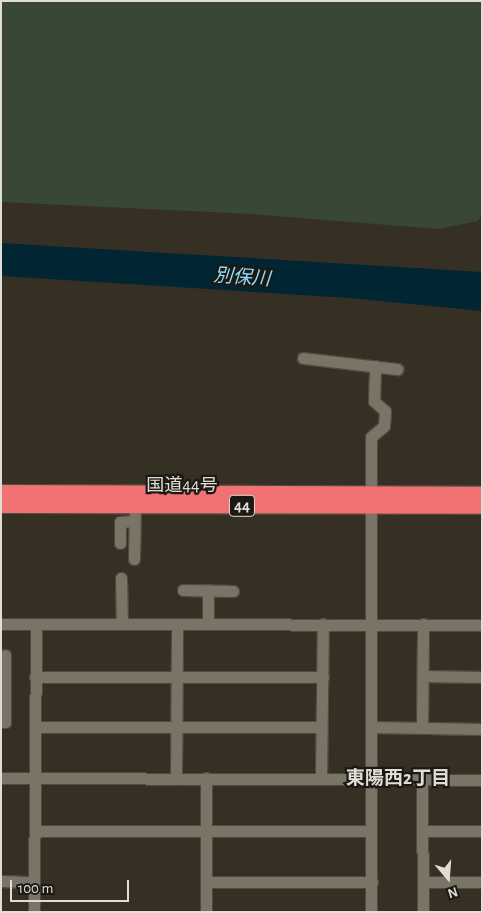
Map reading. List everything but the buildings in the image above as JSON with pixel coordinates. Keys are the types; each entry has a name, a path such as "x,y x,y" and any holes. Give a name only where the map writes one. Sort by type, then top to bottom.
{"highway":[{"name":"国道44号","path":"1,492 372,499 482,506"},
{"name":"国道44号","path":"1,505 135,505 372,499 482,494"}],"street":[{"path":"304,358 397,369"},
{"path":"371,912 372,437 384,426 385,411 374,401 375,366"},
{"path":"134,559 135,505"},
{"path":"120,543 120,522 134,522"},
{"path":"121,578 122,624"},
{"path":"183,590 233,591"},
{"path":"208,590 208,624"},
{"path":"1,624 482,625"},
{"path":"34,912 34,676 36,624"},
{"path":"176,779 177,624"},
{"path":"321,779 323,624"},
{"path":"422,728 423,624"},
{"path":"1,722 5,722 3,687 5,654"},
{"path":"34,676 322,676"},
{"path":"423,676 482,677"},
{"path":"35,727 321,727"},
{"path":"372,727 482,729"},
{"path":"1,778 482,780"},
{"path":"206,778 206,912"},
{"path":"422,780 422,912"},
{"path":"35,831 371,831"},
{"path":"422,831 482,831"},
{"path":"1,881 34,882"},
{"path":"206,882 372,882"},
{"path":"423,882 482,882"}],"green space":[{"path":"1,1 482,1 482,215 478,221 438,229 252,214 1,202"}],"water":[{"name":"別保川","path":"1,243 482,272 482,311 349,298 1,276"}],"district":[{"name":"東陽西2丁目","path":"398,779"}]}
